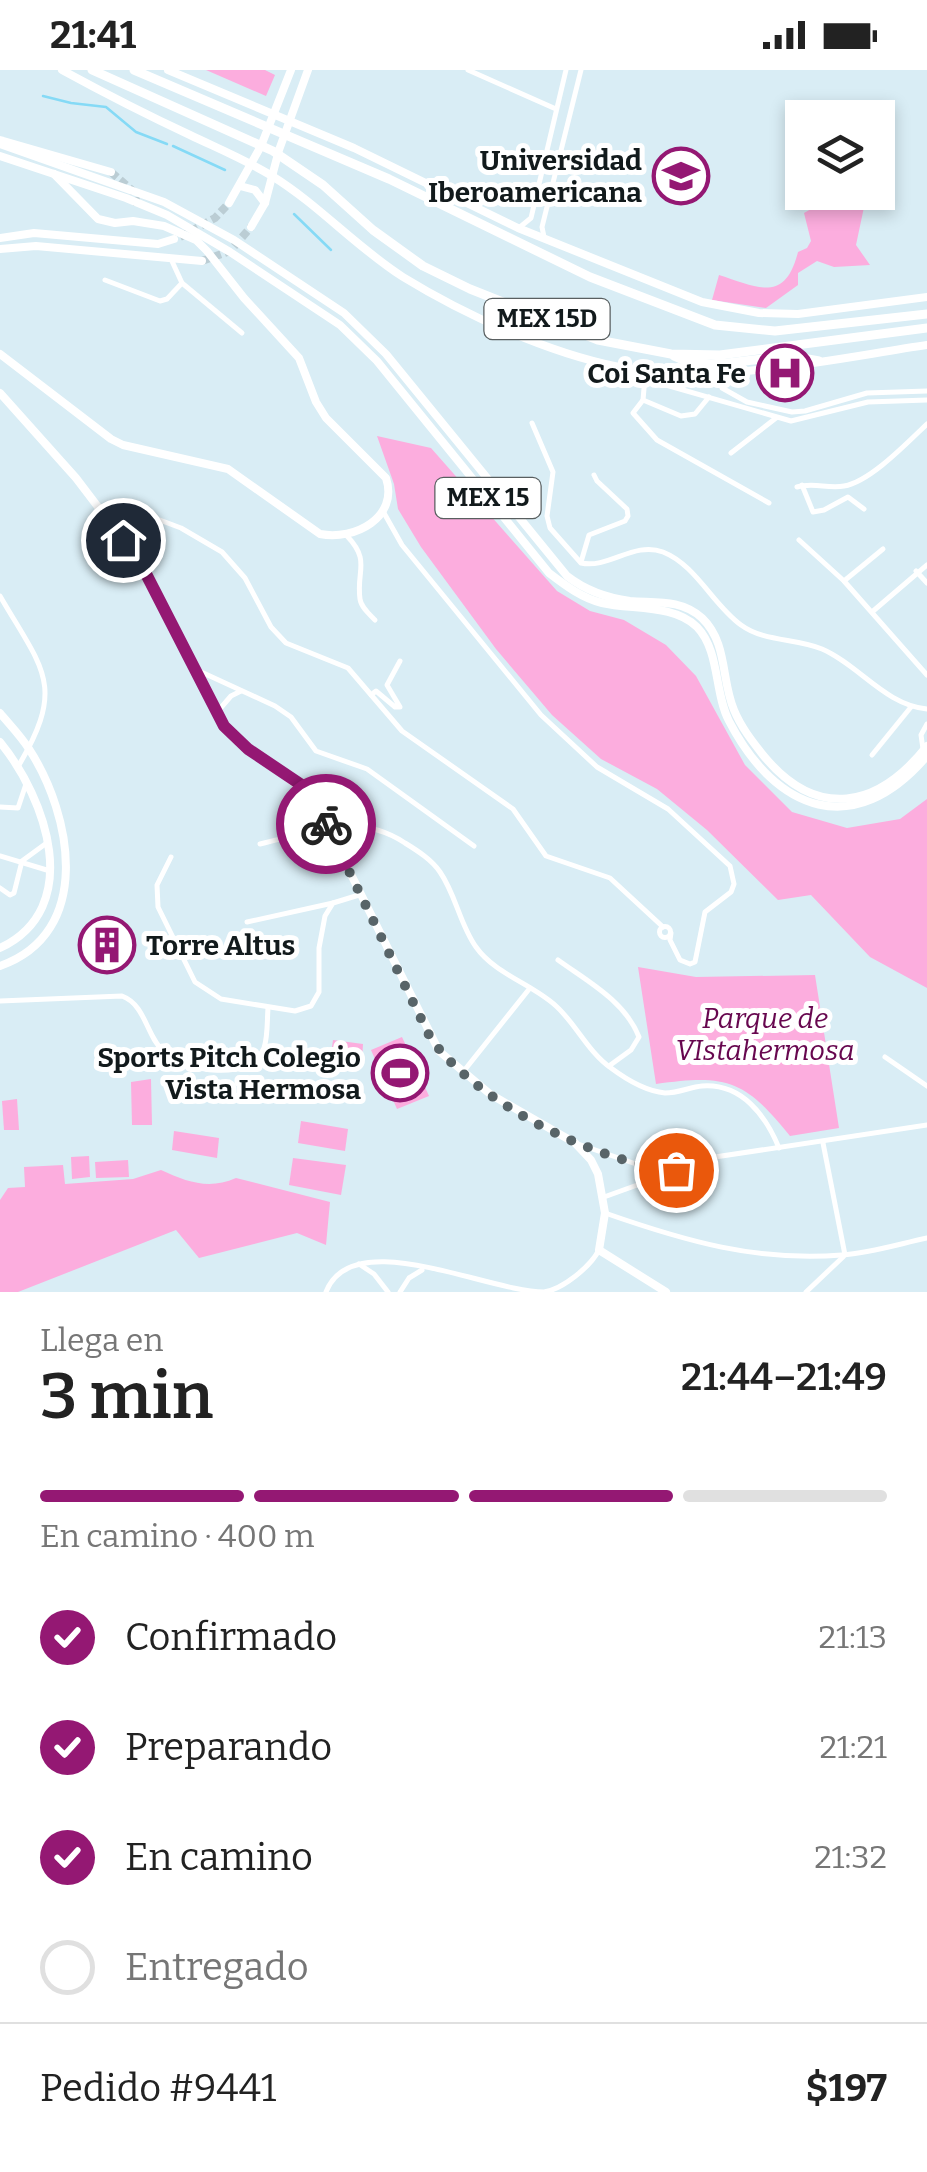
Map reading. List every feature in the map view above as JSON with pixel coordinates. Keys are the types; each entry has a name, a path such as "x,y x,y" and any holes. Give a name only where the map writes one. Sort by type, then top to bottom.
{"highway":[{"name":"MEX 15D","path":"92,70 241,135 296,166 423,266 598,340 671,354 720,355 927,328"},
{"name":"MEX 15D","path":"134,70 308,143 590,277 716,325 776,331 927,314"},
{"path":"671,354 685,362 721,366 793,352 824,360"}],"main road":[{"path":"62,70 271,175 320,208 362,247 404,277 460,307 564,353 646,374 721,366"},
{"path":"168,70 368,154 518,228 684,296 740,310 812,314 927,297"},
{"path":"229,203 252,165 291,70"},
{"path":"252,227 265,202 308,70"},
{"path":"0,142 111,172"},
{"name":"MEX 15","path":"0,142 164,202 234,240 344,314 386,354 566,576 607,596 674,603 695,612 709,626 718,641 736,714 762,752 794,784 834,800 866,796 900,776 926,751"},
{"name":"MEX 15","path":"0,156 166,215 340,324 378,361 549,574 598,602 667,612 696,627 710,651 720,700 730,722 762,767 788,792 824,806 868,803 897,788 926,751"},
{"path":"0,354 110,439 228,469 309,528 331,536 384,513 390,491 386,478 326,418 300,358 244,298 207,250 196,240 164,226 106,222 84,206 54,174"},
{"path":"240,186 255,190 265,202"},
{"path":"84,206 97,188"},
{"path":"133,221 138,208"},
{"path":"0,238 34,233 158,244 174,239"},
{"path":"16,236 18,247"},
{"path":"0,249 36,246 202,261"},
{"path":"824,360 927,346"},
{"path":"0,393 104,513 142,566 216,714 234,738 306,788 430,1037 448,1062 490,1094 575,1143 591,1160 604,1196 606,1213 598,1250 666,1292"},
{"path":"0,713 29,748 53,800 68,864 59,912 51,929 26,953 1,963"},
{"path":"0,742 27,781 48,842 50,872 45,916 22,943 26,953"},
{"path":"0,948 17,939 46,904"}],"street":[{"path":"468,70 556,109"},
{"path":"518,228 531,218 566,70"},
{"path":"546,239 542,227 581,70"},
{"path":"537,197 548,202"},
{"path":"171,259 182,284 242,333"},
{"path":"104,280 160,301 182,284"},
{"path":"721,366 722,388 730,396 792,412 805,412 867,393 927,391"},
{"path":"769,503 657,440 632,413 643,400 646,374 776,418 808,419 868,402 927,400"},
{"path":"643,400 680,416 690,416 708,397"},
{"path":"732,453 776,418"},
{"path":"532,424 553,472 548,516 554,536 581,563 595,564 640,550 660,551 683,565 744,628 822,649 842,659 894,699 927,709"},
{"path":"864,509 848,496 813,512 799,486 840,487 859,481 927,424"},
{"path":"581,563 590,535 628,516 627,508 594,475"},
{"path":"104,513 156,519 204,540 234,564 277,635 286,643 348,668 384,712 413,739 514,809 546,856 610,878 663,927 669,928 680,960 695,962 702,918 726,899 734,884 730,866 668,809 597,767 541,715 402,545 384,513"},
{"path":"344,533 362,558 360,599 375,620"},
{"path":"799,540 844,581 927,675"},
{"path":"844,581 883,549"},
{"path":"872,612 927,564"},
{"path":"916,571 927,583"},
{"path":"0,596 39,664 46,686 43,717 19,766"},
{"path":"371,694 381,693 400,707 387,685 400,660"},
{"path":"194,669 292,717 316,751 367,769 474,846"},
{"path":"216,714 224,702 242,692"},
{"path":"872,755 912,706"},
{"path":"926,751 921,735 927,724"},
{"path":"0,798 3,807 16,810 27,781"},
{"path":"260,844 350,824 379,828 434,864 477,948 553,1003 608,1066 627,1080 655,1091 669,1093 714,1086 742,1097 765,1117 778,1148"},
{"path":"0,888 10,895 14,893 22,861 48,842"},
{"path":"0,856 50,872"},
{"path":"171,857 157,885 162,919 195,982 221,999 302,1010 316,999 321,927 332,903"},
{"path":"247,922 359,894"},
{"path":"558,960 616,1002 634,1024 639,1037 632,1050 608,1066"},
{"path":"462,1074 530,988"},
{"path":"0,1001 122,996 137,1006 168,1056 206,1068 232,1070 261,1053 268,1008"},
{"path":"885,1057 927,1086"},
{"path":"604,1196 715,1156 927,1125"},
{"path":"575,1143 636,1164 676,1170"},
{"path":"823,1143 846,1255"},
{"path":"606,1213 682,1240 731,1250 846,1255 927,1238"},
{"path":"326,1292 335,1276 359,1264 397,1262 463,1281 544,1292 574,1276 598,1250"},
{"path":"806,1292 846,1255"},
{"path":"359,1264 374,1274 388,1292"},
{"path":"400,1292 409,1278 422,1270"}],"green space":[{"path":"206,70 265,70 275,75 266,96"},
{"path":"863,210 856,245 870,265 834,267 817,261 798,273 798,285 766,308 712,300 719,275 757,287 777,285 786,279 798,252 811,241 804,213"},
{"path":"377,436 431,448 557,591 590,611 624,620 666,645 696,676 745,765 792,812 847,828 900,819 927,799 927,988 870,957 811,895 778,900 707,830 657,789 601,759 552,715 496,649 421,547 398,509 394,484"},
{"name":"Parque de VIstahermosa","path":"638,967 696,977 815,975 839,1128 790,1136 760,1103 733,1085 701,1080 656,1084"},
{"name":"Sports Pitch Colegio Vista Hermosa","path":"402,1037 429,1096 397,1109 371,1050"},
{"path":"333,1040 363,1044 362,1059 331,1054"},
{"path":"151,1079 152,1125 132,1125 131,1082"},
{"path":"17,1099 19,1130 4,1130 2,1101"},
{"path":"301,1121 348,1129 345,1151 298,1143"},
{"path":"174,1131 219,1138 217,1158 172,1150"},
{"path":"89,1156 90,1177 72,1179 71,1157"},
{"path":"293,1158 346,1165 341,1195 289,1185"},
{"path":"128,1160 129,1177 96,1178 95,1162"},
{"path":"63,1165 65,1184 133,1179 161,1170 198,1183 217,1184 236,1178 330,1202 326,1245 297,1233 199,1258 176,1230 18,1292 0,1292 0,1200 8,1188 25,1187 24,1167"}],"waterway":[{"path":"43,96 106,107 136,132 167,144"},
{"path":"173,146 225,170"},
{"path":"294,214 331,250"}],"tunnel":[{"path":"111,172 134,192 138,208"},
{"path":"180,237 215,218 229,203"},
{"path":"202,261 230,251 251,227"}],"way so far":[{"path":"326,824 430,1037 448,1062 490,1094 575,1143 622,1161 676,1170"}],"place":[{"name":"Universidad Iberoamericana","path":"681,176"},
{"name":"Coi Santa Fe","path":"785,373"},
{"name":"Torre Altus","path":"107,945"},
{"name":"Sports Pitch Colegio Vista Hermosa","path":"400,1073"}],"route":[{"path":"123,540 142,566 224,726 248,749 306,788 326,824"}]}
